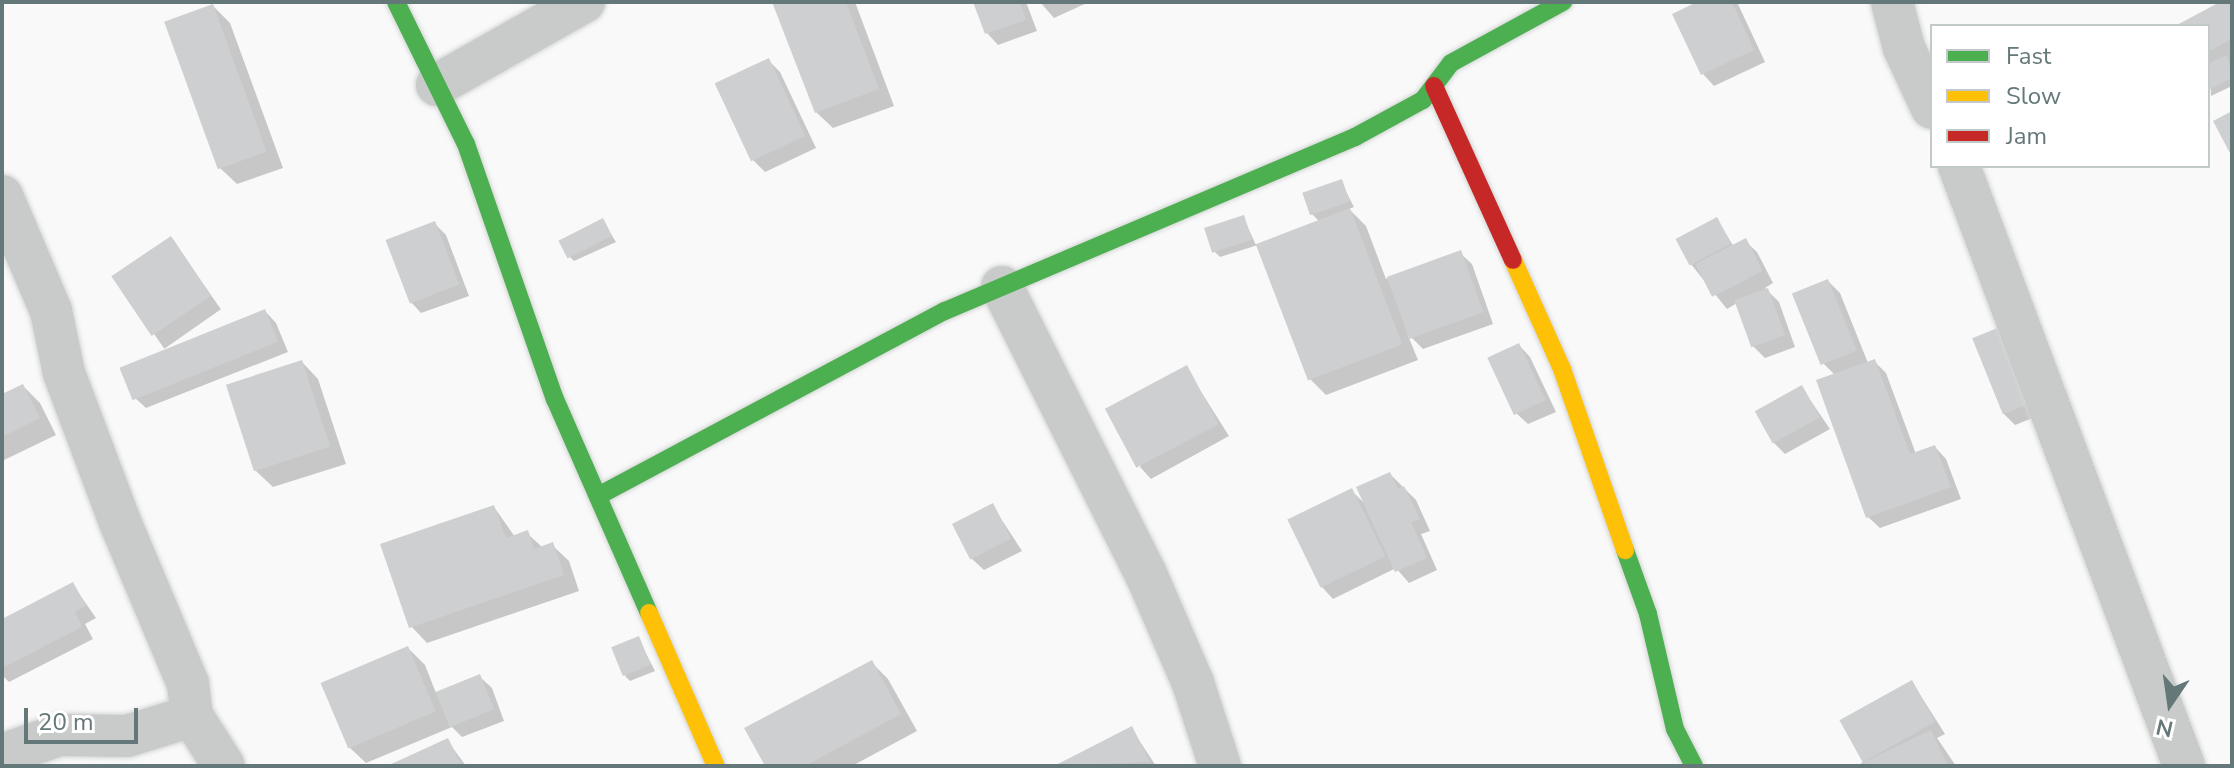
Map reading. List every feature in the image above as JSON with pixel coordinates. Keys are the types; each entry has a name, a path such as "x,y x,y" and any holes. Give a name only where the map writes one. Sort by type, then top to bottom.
{"street":[{"path":"396,2 466,144 555,399 716,766"},
{"path":"437,85 584,2"},
{"path":"598,496 945,311 1355,137 1423,100 1451,63 1563,2"},
{"path":"1892,2 1904,48 1930,104"},
{"path":"1434,86 1562,369 1648,614 1675,729 1694,766"},
{"path":"1960,168 2184,766"},
{"path":"5,208 51,311 64,373 120,522 188,684 192,716 224,766"},
{"path":"1002,287 1145,572 1193,683 1220,766"},
{"path":"2,755 59,735 127,736 192,716"}],"building":[{"path":"772,2 846,2 879,89 815,113"},
{"path":"973,2 1020,2 1026,20 985,34"},
{"path":"1697,2 1732,2 1754,50 1701,75 1672,14"},
{"path":"2220,2 2232,2 2232,39 2210,51 2210,24 2179,24"},
{"path":"213,4 267,152 218,169 164,22"},
{"path":"2227,55 2232,78 2210,89 2210,63"},
{"path":"769,58 805,136 751,161 715,83"},
{"path":"2232,111 2232,157 2213,121"},
{"path":"1342,179 1350,202 1310,215 1302,193"},
{"path":"1350,208 1402,344 1308,380 1256,244"},
{"path":"1244,215 1252,240 1212,253 1204,228"},
{"path":"1717,217 1731,243 1690,266 1676,239"},
{"path":"603,218 612,236 568,259 558,241"},
{"path":"435,221 459,284 410,303 386,240"},
{"path":"171,236 211,296 152,336 111,276"},
{"path":"1746,238 1763,271 1712,297 1695,264"},
{"path":"1461,250 1484,312 1409,339 1387,277"},
{"path":"1828,279 1857,350 1821,365 1792,294"},
{"path":"1768,288 1785,335 1751,347 1734,300"},
{"path":"265,309 278,341 133,400 119,368"},
{"path":"2000,327 2031,403 2003,414 1972,338"},
{"path":"1519,343 1546,400 1514,415 1487,358"},
{"path":"1875,359 1910,454 1935,445 1951,487 1866,518 1816,380"},
{"path":"302,360 330,447 254,471 226,385"},
{"path":"1187,365 1218,424 1136,468 1105,409"},
{"path":"23,384 40,418 2,437 2,394"},
{"path":"1802,385 1820,417 1773,444 1755,411"},
{"path":"1390,472 1398,489 1404,486 1420,519 1411,522 1427,558 1395,572 1356,487"},
{"path":"1352,488 1385,556 1321,588 1287,520"},
{"path":"993,503 1011,539 970,560 952,524"},
{"path":"494,505 506,538 528,530 534,549 553,542 564,575 409,628 380,544"},
{"path":"73,582 86,606 75,612 82,627 2,668 2,619"},
{"path":"639,636 651,665 623,676 611,647"},
{"path":"408,646 436,711 348,748 321,683"},
{"path":"872,660 901,714 805,766 765,766 744,728"},
{"path":"480,674 494,709 450,727 435,692"},
{"path":"1912,680 1935,722 1863,762 1839,720"},
{"path":"1132,726 1150,762 1054,766"},
{"path":"1931,730 1948,766 1856,766"},
{"path":"448,738 462,766 387,766"}],"traffic: fast":[{"path":"396,2 466,144 555,399 649,613"},
{"path":"598,496 945,311 1355,137 1423,100 1451,63 1563,2"},
{"path":"1625,550 1648,614 1675,729 1694,766"}],"traffic: slow":[{"path":"1513,260 1562,369 1625,550"},
{"path":"649,613 716,766"}],"traffic: jam":[{"path":"1434,86 1513,260"}]}
